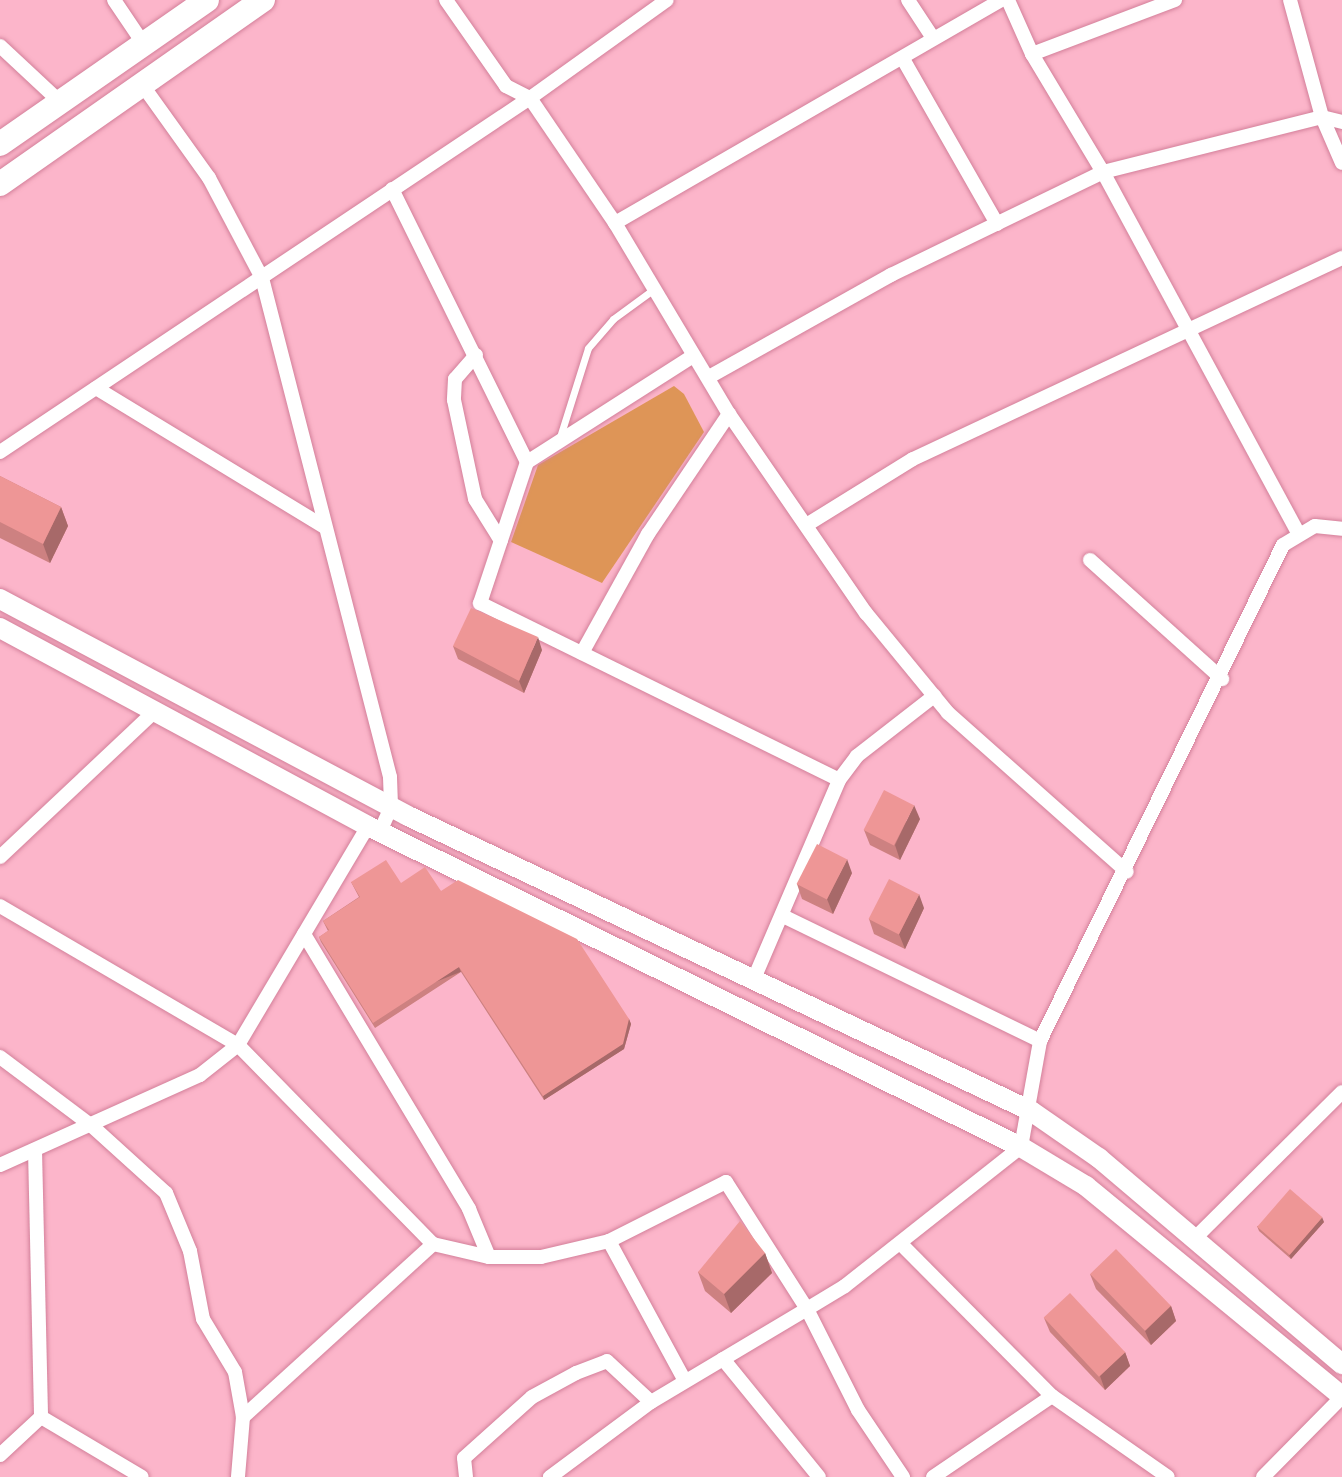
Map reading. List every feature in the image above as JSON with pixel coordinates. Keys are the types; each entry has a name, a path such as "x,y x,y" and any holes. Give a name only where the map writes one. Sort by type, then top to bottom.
{"main road":[{"path":"0,144 207,0"},
{"path":"0,184 263,0"},
{"path":"0,599 391,807 1031,1111 1099,1158 1342,1364"},
{"path":"0,628 374,829 1021,1147 1086,1186 1342,1397"}],"street":[{"path":"114,0 143,43"},
{"path":"446,0 506,86 530,98 615,223 729,414 808,524 866,613 934,696 1127,872"},
{"path":"0,452 530,98 667,0"},
{"path":"908,0 933,38"},
{"path":"615,223 1001,0"},
{"path":"1008,0 1032,54 1103,172 1299,534"},
{"path":"1032,54 1175,0"},
{"path":"1290,0 1322,117 1342,163"},
{"path":"0,46 60,102"},
{"path":"903,59 997,224"},
{"path":"0,1165 200,1075 238,1045 304,934 391,807 390,777 323,526 262,278 209,178 141,83"},
{"path":"709,377 891,275 1103,172 1342,113"},
{"path":"1322,117 1342,122"},
{"path":"392,189 527,462"},
{"path":"808,524 913,459 1342,258"},
{"path":"476,355 455,379 454,400 473,491 501,541"},
{"path":"693,356 527,462 480,603 839,780"},
{"path":"96,388 323,526"},
{"path":"582,653 648,534 729,414"},
{"path":"550,1477 651,1402 807,1309 901,1244 1021,1147 1031,1111 1040,1041 1222,679 1283,545 1315,526 1342,529"},
{"path":"1090,560 1222,679"},
{"path":"753,981 839,780 857,756 934,696"},
{"path":"0,857 154,712"},
{"path":"0,906 238,1045 433,1244 489,1257 541,1257 609,1241 726,1182 807,1309 858,1410 903,1477"},
{"path":"783,916 1040,1041"},
{"path":"304,934 340,986 469,1209 489,1257"},
{"path":"0,1058 92,1126 166,1193 190,1251 203,1319 235,1372 243,1417 238,1477"},
{"path":"1195,1238 1342,1092"},
{"path":"0,1455 41,1417 35,1150"},
{"path":"609,1241 685,1381"},
{"path":"243,1417 433,1244"},
{"path":"901,1244 1052,1396 1168,1477"},
{"path":"723,1359 819,1477"},
{"path":"466,1477 464,1458 532,1397 576,1373 607,1361 651,1402"},
{"path":"933,1477 1052,1396"},
{"path":"1263,1477 1342,1397"},
{"path":"41,1417 142,1477"}],"lane":[{"path":"558,442 588,348 613,319 654,289"}],"shaded area":[{"path":"674,386 684,394 704,432 602,583 511,542 538,465"}],"building":[{"path":"0,476 61,507 43,544 0,522"},
{"path":"471,608 538,637 519,681 453,646"},
{"path":"884,790 914,805 894,846 864,830"},
{"path":"817,844 847,859 827,900 797,884"},
{"path":"386,860 401,883 425,867 441,891 458,880 577,939 629,1019 623,1044 543,1096 459,967 373,1023 319,937 329,930 323,921 360,897 351,882"},
{"path":"889,879 919,894 899,935 869,919"},
{"path":"1290,1189 1322,1217 1290,1255 1257,1227"},
{"path":"740,1221 765,1253 724,1294 698,1272"},
{"path":"1116,1249 1171,1306 1145,1331 1090,1274"},
{"path":"1070,1293 1125,1352 1099,1377 1044,1318"}]}
